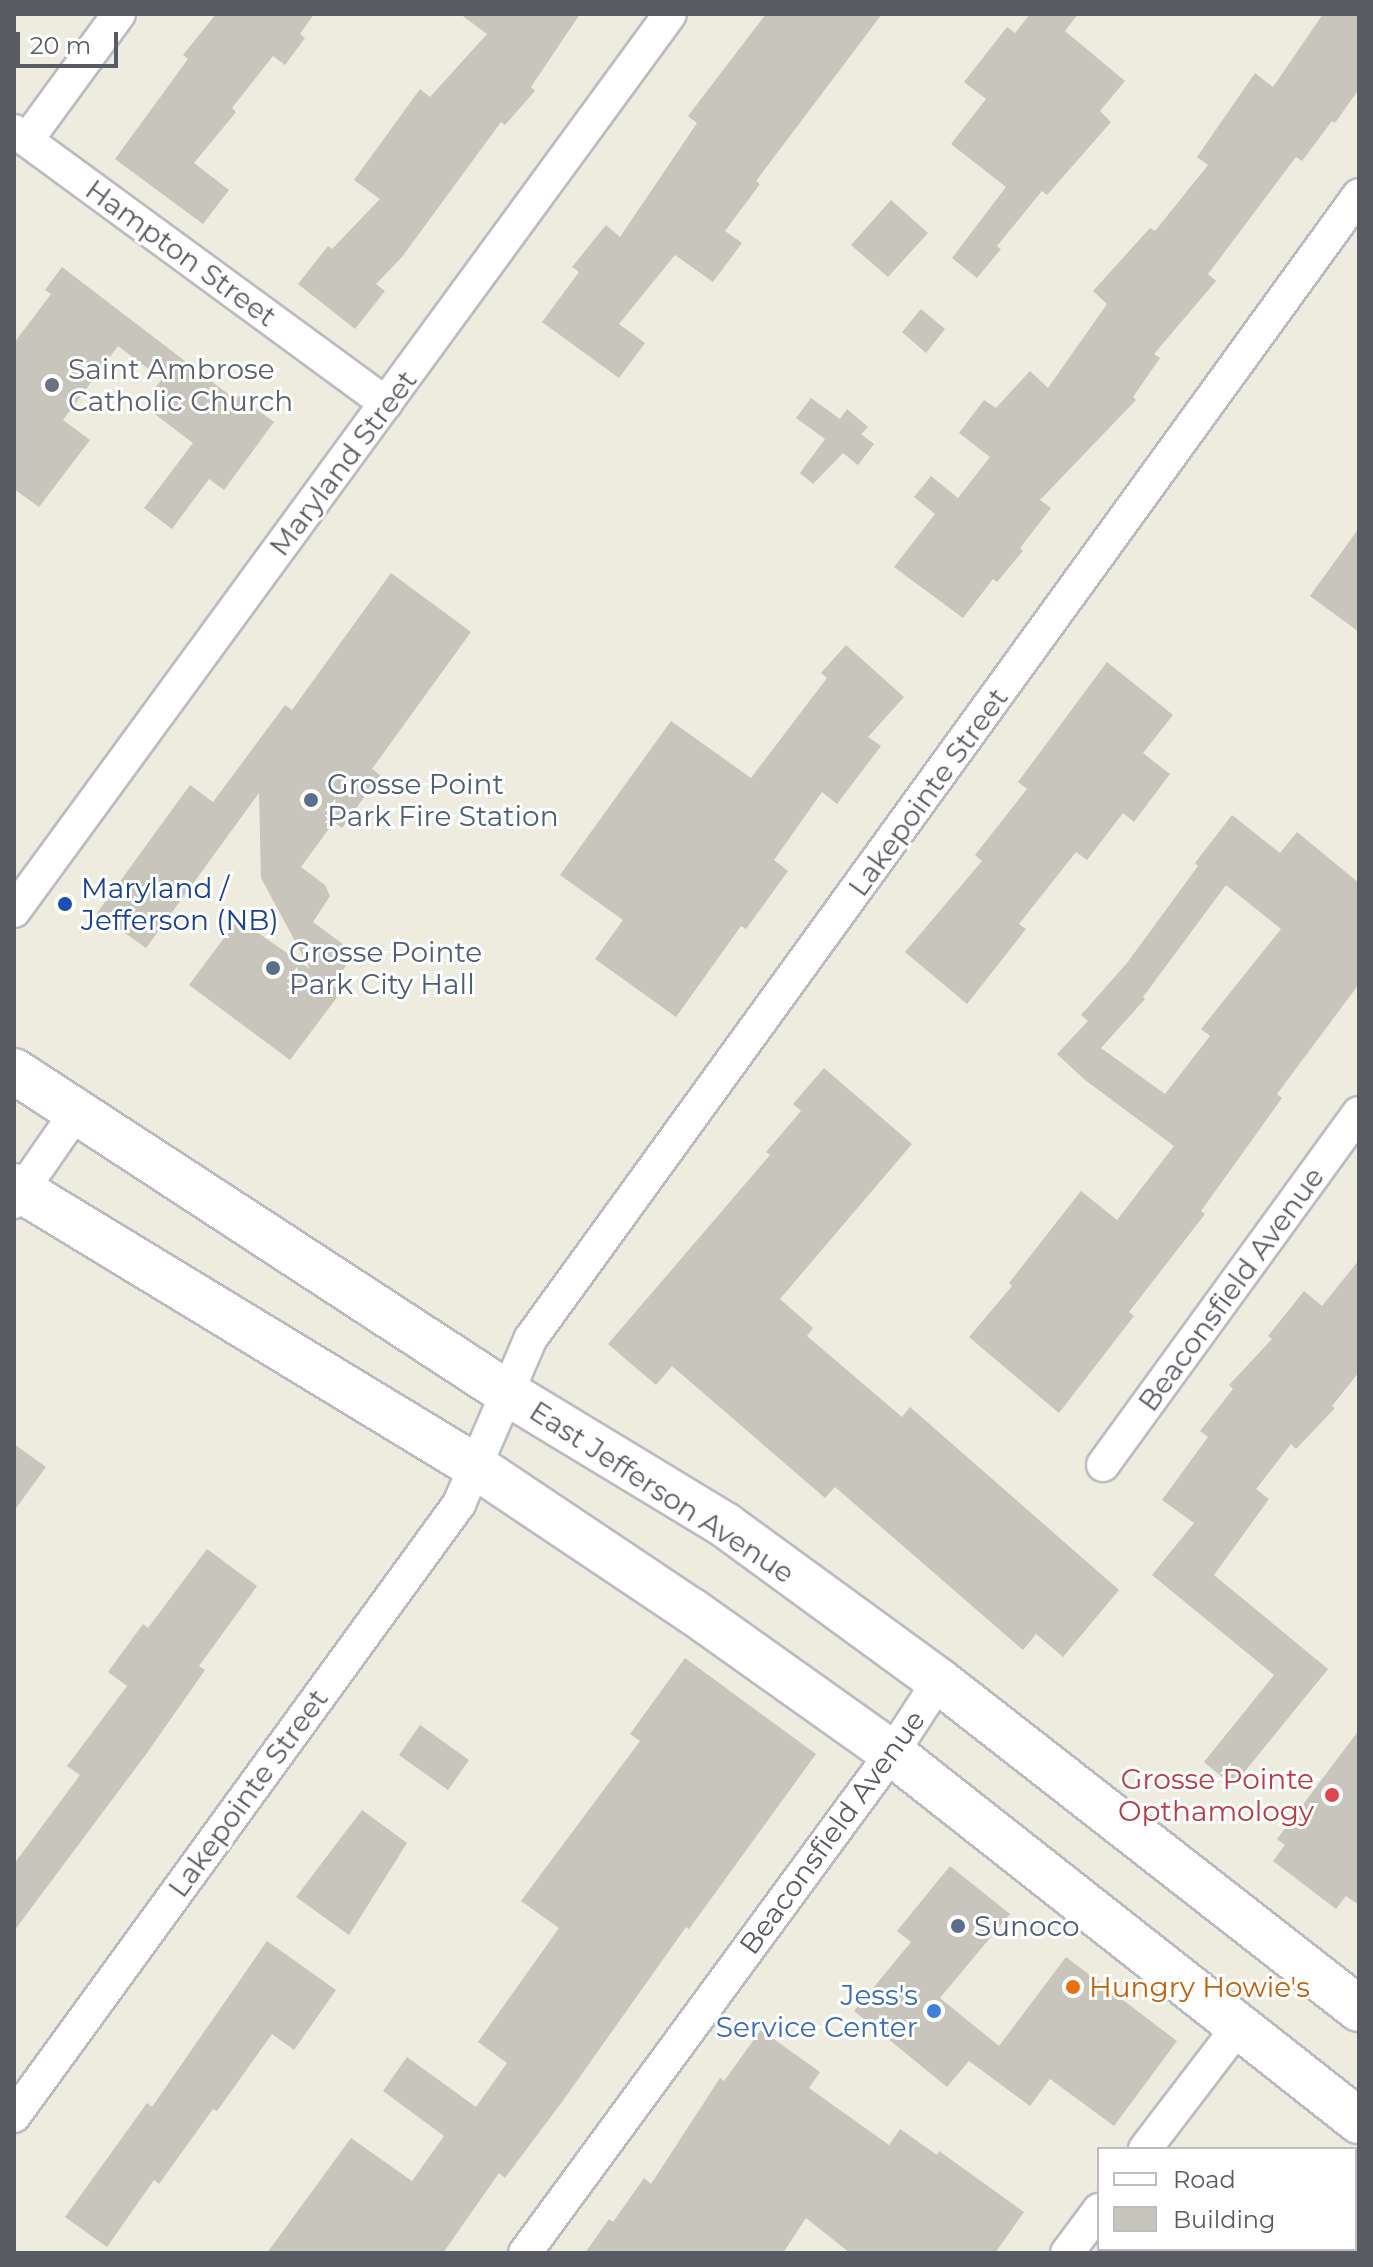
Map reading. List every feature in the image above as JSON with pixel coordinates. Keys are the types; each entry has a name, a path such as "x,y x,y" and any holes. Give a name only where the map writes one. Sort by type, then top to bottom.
{"main road":[{"name":"East Jefferson Avenue","path":"14,1071 509,1394 725,1525 939,1681 1359,2009"},
{"path":"17,1193 478,1468 692,1611 892,1753 1359,2121"}],"street":[{"path":"20,136 119,14"},
{"name":"Maryland Street","path":"14,911 670,14"},
{"name":"Hampton Street","path":"20,136 386,403"},
{"name":"Lakepointe Street","path":"14,2116 459,1504 478,1468 531,1338 1359,195"},
{"path":"17,1193 77,1111"},
{"name":"Beaconsfield Avenue","path":"1103,1465 1359,1113"},
{"name":"Beaconsfield Avenue","path":"525,2253 892,1753 939,1681"},
{"path":"1147,2147 1239,2026"},
{"path":"1067,2253 1097,2213"}],"building":[{"path":"216,14 314,14 300,34 305,38 285,65 273,56 232,108 236,112 194,163 229,190 203,224 115,159 188,59 183,55"},
{"path":"460,14 580,14 531,87 535,91 505,125 501,122 402,257 376,284 385,291 355,329 298,284 328,246 332,249 380,199 354,180 420,89 430,97 487,34"},
{"path":"766,14 882,14 756,181 760,184 725,231 742,243 713,282 675,255 619,324 645,343 619,378 542,322 579,272 572,267 606,225 620,237 697,123 688,116"},
{"path":"1030,14 1078,14 1065,31 1125,81 1100,111 1111,122 1047,195 1042,191 997,246 1001,249 977,278 952,258 1006,187 951,144 986,99 964,82 1007,27 1015,33"},
{"path":"1323,14 1359,14 1359,89 1302,161 1296,157 1208,274 1216,281 1154,354 1160,358 1133,397 1136,400 1040,500 1051,508 1020,548 1023,551 997,582 993,579 963,618 894,567 935,514 914,497 931,476 958,498 990,457 959,433 984,400 996,408 1030,371 1048,388 1107,304 1093,291 1150,228 1155,231 1208,165 1197,157 1255,73 1273,87"},
{"path":"891,200 928,233 888,277 851,245"},
{"path":"62,267 236,400 239,396 274,422 224,490 209,479 172,529 144,508 193,443 152,412 161,401 151,393 162,379 118,346 63,420 90,440 39,507 14,489 14,343 51,294 45,290"},
{"path":"921,309 945,329 926,353 902,332"},
{"path":"811,398 840,419 847,409 868,427 861,434 874,444 858,465 843,453 813,484 800,473 825,439 796,418"},
{"path":"1359,528 1359,632 1310,596"},
{"path":"391,573 471,632 372,769 380,775 342,828 334,822 301,867 325,885 330,896 313,922 355,953 332,985 341,992 290,1060 189,985 238,919 310,969 261,878 259,793 146,948 97,913 190,785 213,802 285,705 292,710"},
{"path":"846,645 904,697 868,737 881,746 837,804 822,792 774,860 788,871 746,929 741,926 676,1017 595,959 623,920 560,875 671,721 751,778 827,678 821,673"},
{"path":"1107,662 1173,715 1143,753 1170,774 1134,822 1123,813 1087,860 1076,852 1019,924 1026,929 967,1004 905,952 982,861 975,855 1027,789 1018,782"},
{"path":"1232,815 1280,853 1297,832 1359,883 1359,984 1277,1094 1282,1098 1201,1211 1205,1214 1129,1312 1134,1316 1059,1413 969,1337 1012,1286 1009,1283 1081,1191 1117,1220 1174,1146 1085,1080 1057,1054 1088,1021 1081,1015 1127,963 1198,866 1195,863","holes":["1226,885 1281,929 1201,1029 1210,1036 1165,1094 1101,1048 1145,999 1143,997"]},
{"path":"824,1068 912,1144 780,1299 813,1328 807,1336 902,1417 910,1407 1119,1590 1063,1657 1036,1634 1023,1650 835,1487 825,1498 672,1366 656,1385 608,1344 770,1155 766,1152 801,1111 793,1104"},
{"path":"1359,1260 1359,1372 1332,1406 1335,1408 1296,1449 1291,1444 1256,1489 1269,1499 1214,1575 1328,1669 1233,1786 1204,1762 1274,1675 1152,1575 1194,1523 1162,1500 1208,1437 1200,1431 1233,1389 1229,1385 1272,1339 1268,1336 1304,1291 1322,1306"},
{"path":"14,1444 46,1467 14,1511"},
{"path":"207,1549 257,1586 199,1666 205,1670 147,1753 14,1931 14,1864 80,1775 67,1766 127,1686 108,1672 143,1624 148,1628"},
{"path":"685,1658 816,1754 689,1929 686,1927 562,2102 505,2178 499,2173 443,2253 267,2253 351,2138 412,2181 444,2136 383,2091 407,2057 476,2107 507,2063 478,2042 559,1928 521,1901 640,1741 630,1734"},
{"path":"420,1725 469,1760 448,1790 399,1755"},
{"name":"Grosse Pointe Opthamology","path":"1359,1730 1359,1905 1346,1896 1336,1909 1273,1861 1285,1845 1277,1839"},
{"path":"362,1810 407,1843 349,1935 296,1897"},
{"path":"950,1866 1010,1914 940,1998 999,2046 1066,1957 1177,2041 1114,2126 1050,2079 1030,2106 969,2061 947,2087 854,2011 911,1942 897,1931"},
{"path":"267,1941 336,1990 294,2050 272,2034 217,2111 213,2109 159,2184 154,2180 107,2247 65,2217 147,2103 152,2107"},
{"path":"761,2030 820,2072 809,2088 889,2145 900,2129 937,2155 939,2151 1024,2212 995,2253 850,2253 806,2218 783,2253 585,2253 609,2219 613,2222 644,2178 651,2184 720,2078 724,2081"}],"place":[{"name":"Saint Ambrose Catholic Church","path":"52,385"},
{"name":"Grosse Point Park Fire Station","path":"311,800"},
{"name":"Maryland / Jefferson (NB)","path":"65,904"},
{"name":"Grosse Pointe Park City Hall","path":"273,968"},
{"name":"Grosse Pointe Opthamology","path":"1332,1795"},
{"name":"Sunoco","path":"958,1926"},
{"name":"Hungry Howie's","path":"1073,1987"},
{"name":"Jess's Service Center","path":"934,2011"}]}
